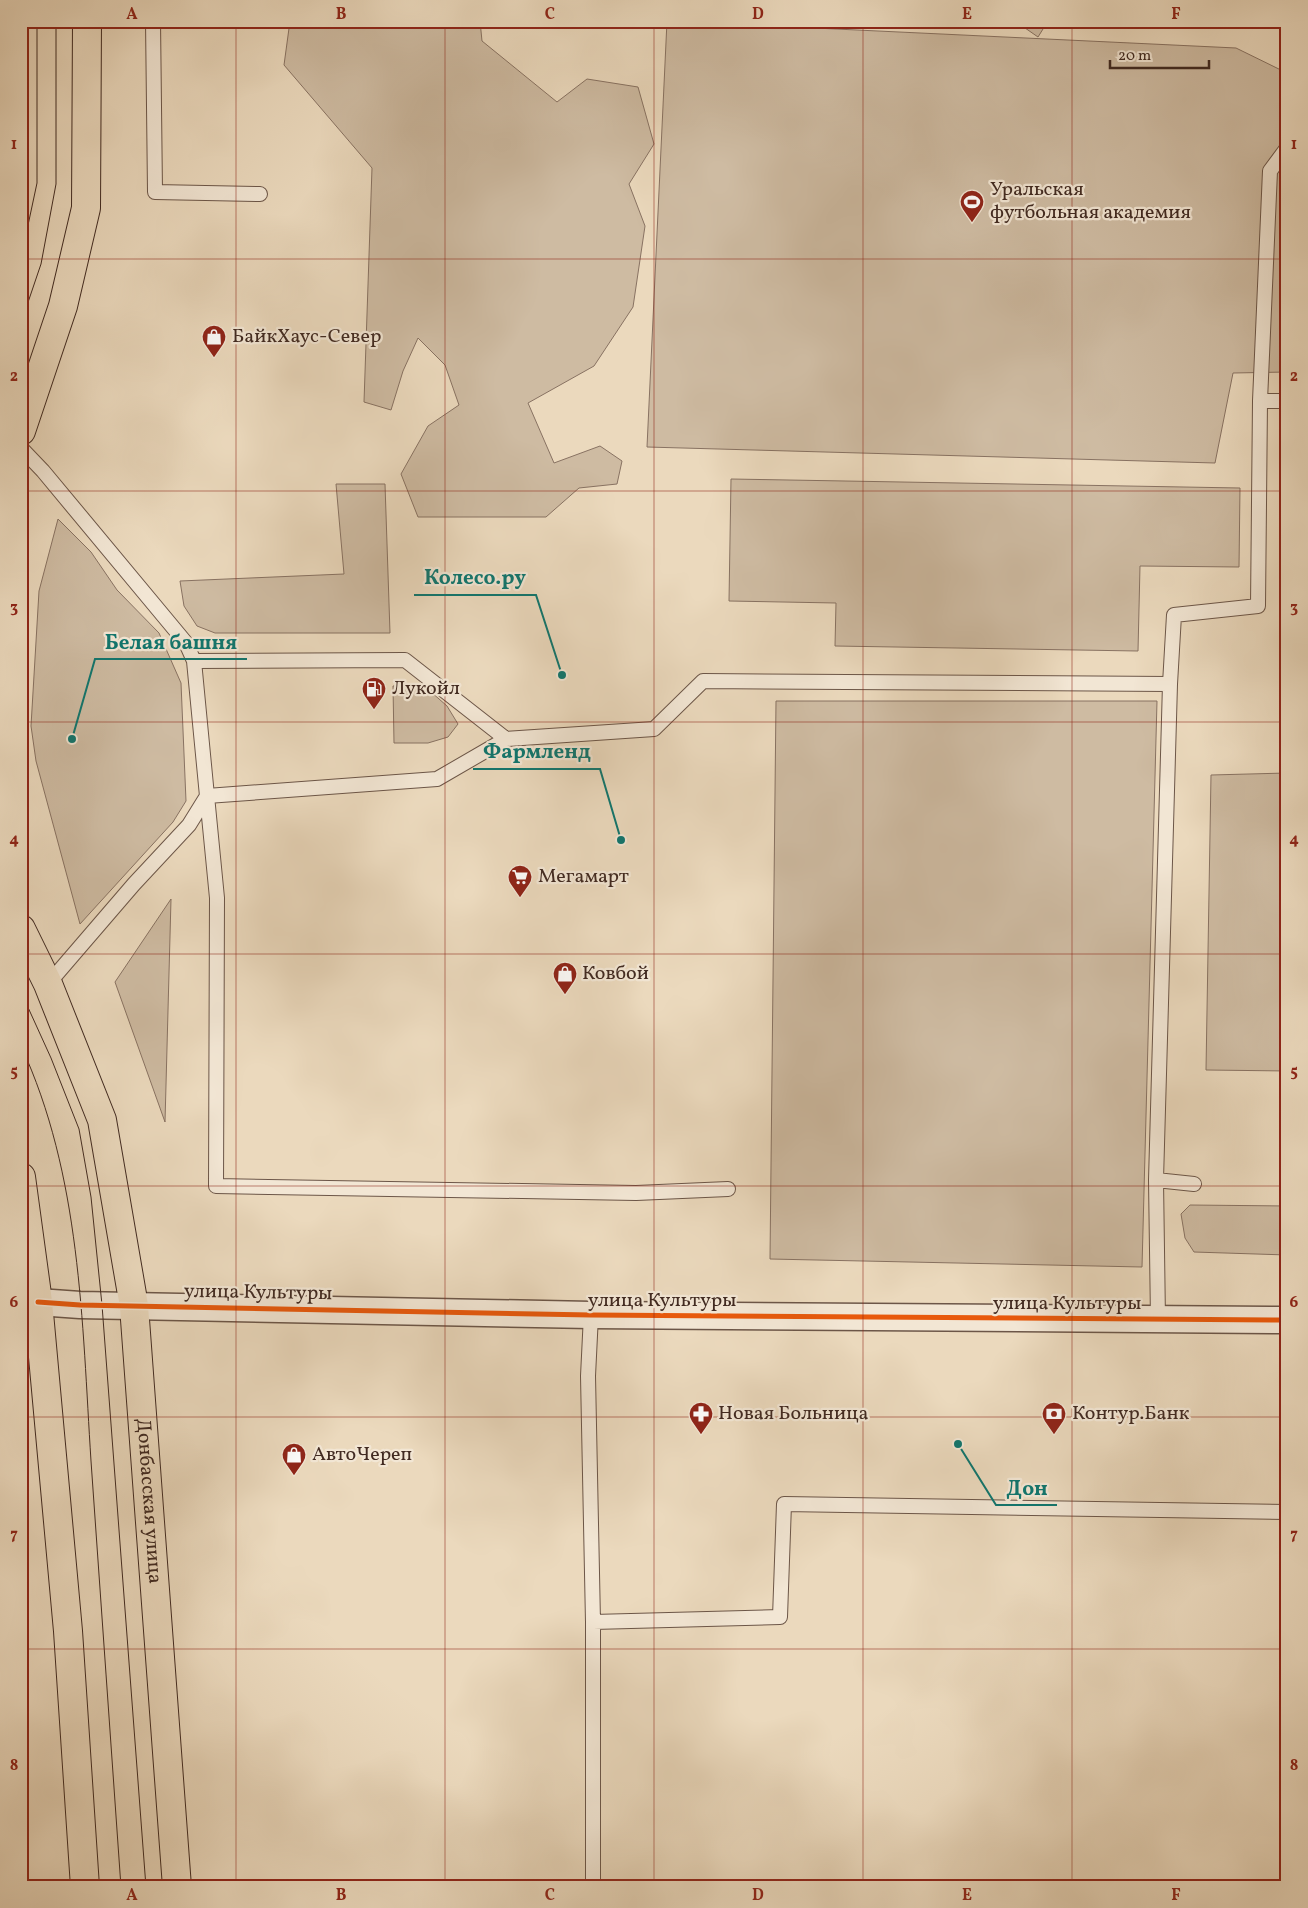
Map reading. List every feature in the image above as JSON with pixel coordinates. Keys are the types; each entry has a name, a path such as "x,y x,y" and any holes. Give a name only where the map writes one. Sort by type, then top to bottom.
{"main road":[{"path":"21,431 63,306 86,208 87,21"},
{"name":"Донбасская улица","path":"21,929 48,984 102,1120 134,1306 177,1887"},
{"path":"21,1177 38,1302 68,1631 85,1887"}],"street":[{"name":"улица Культуры","path":"38,1302 80,1305 591,1315 1287,1320"}],"lane":[{"path":"153,21 155,192 260,194"},
{"path":"1158,1320 1156,1180 1170,684 1174,615 1258,606 1260,401 1270,171 1287,148"},
{"path":"1260,401 1287,401"},
{"path":"21,448 43,471 186,643 194,661 217,898 216,1186 636,1193 728,1189"},
{"path":"194,661 405,660 506,740"},
{"path":"207,796 437,779 506,740 654,729 703,681 1170,684"},
{"path":"48,984 134,884 188,825 207,796"},
{"path":"1156,1180 1194,1184"},
{"path":"591,1315 588,1376 594,1622 593,1887"},
{"path":"594,1622 780,1617 784,1504 1287,1512"}],"shaded area":[{"path":"290,21 480,21 482,41 557,102 587,79 638,87 654,144 629,184 645,226 633,307 594,366 528,403 554,463 600,446 622,461 617,484 579,488 546,517 418,517 401,474 428,426 459,405 445,365 418,338 403,371 391,410 364,402 372,168 284,65"},
{"name":"Уральская футбольная академия","path":"667,21 1236,48 1287,73 1287,372 1233,373 1215,463 647,447"},
{"path":"1015,21 1048,21 1038,37"},
{"path":"731,479 1240,488 1239,567 1140,566 1138,651 835,646 836,603 729,601"},
{"path":"336,484 385,484 390,633 215,633 197,626 184,606 180,581 344,574"},
{"path":"58,519 91,552 117,590 159,633 181,683 186,801 173,822 80,924 36,761 31,726 39,591"},
{"path":"422,684 447,706 458,724 448,737 428,743 394,743 393,686"},
{"path":"776,701 1157,701 1142,1267 770,1259"},
{"path":"1287,773 1287,1071 1206,1070 1211,775"},
{"path":"171,899 165,1122 115,982"},
{"path":"1190,1205 1287,1206 1287,1255 1194,1252 1185,1238 1181,1214"}],"tram line":[{"path":"21,258 37,183 37,21"},
{"path":"21,323 41,264 56,184 56,21"},
{"path":"21,992 51,1058 79,1129 91,1197 102,1305 146,1887"},
{"path":"21,1046 41,1095 56,1146 67,1197 75,1249 85,1355 121,1887"}],"cycle path":[{"path":"38,1302 80,1305 591,1315 1287,1320"}],"place":[{"name":"Уральская футбольная академия","path":"972,223"},
{"name":"БайкХаус-Север","path":"214,358"},
{"name":"Колесо.ру","path":"562,675"},
{"name":"Лукойл","path":"374,710"},
{"name":"Белая башня","path":"72,739"},
{"name":"Фармленд","path":"621,840"},
{"name":"Мегамарт","path":"520,898"},
{"name":"Ковбой","path":"565,995"},
{"name":"Новая Больница","path":"701,1435"},
{"name":"Контур.Банк","path":"1054,1435"},
{"name":"Дон","path":"958,1444"},
{"name":"АвтоЧереп","path":"294,1476"}]}
